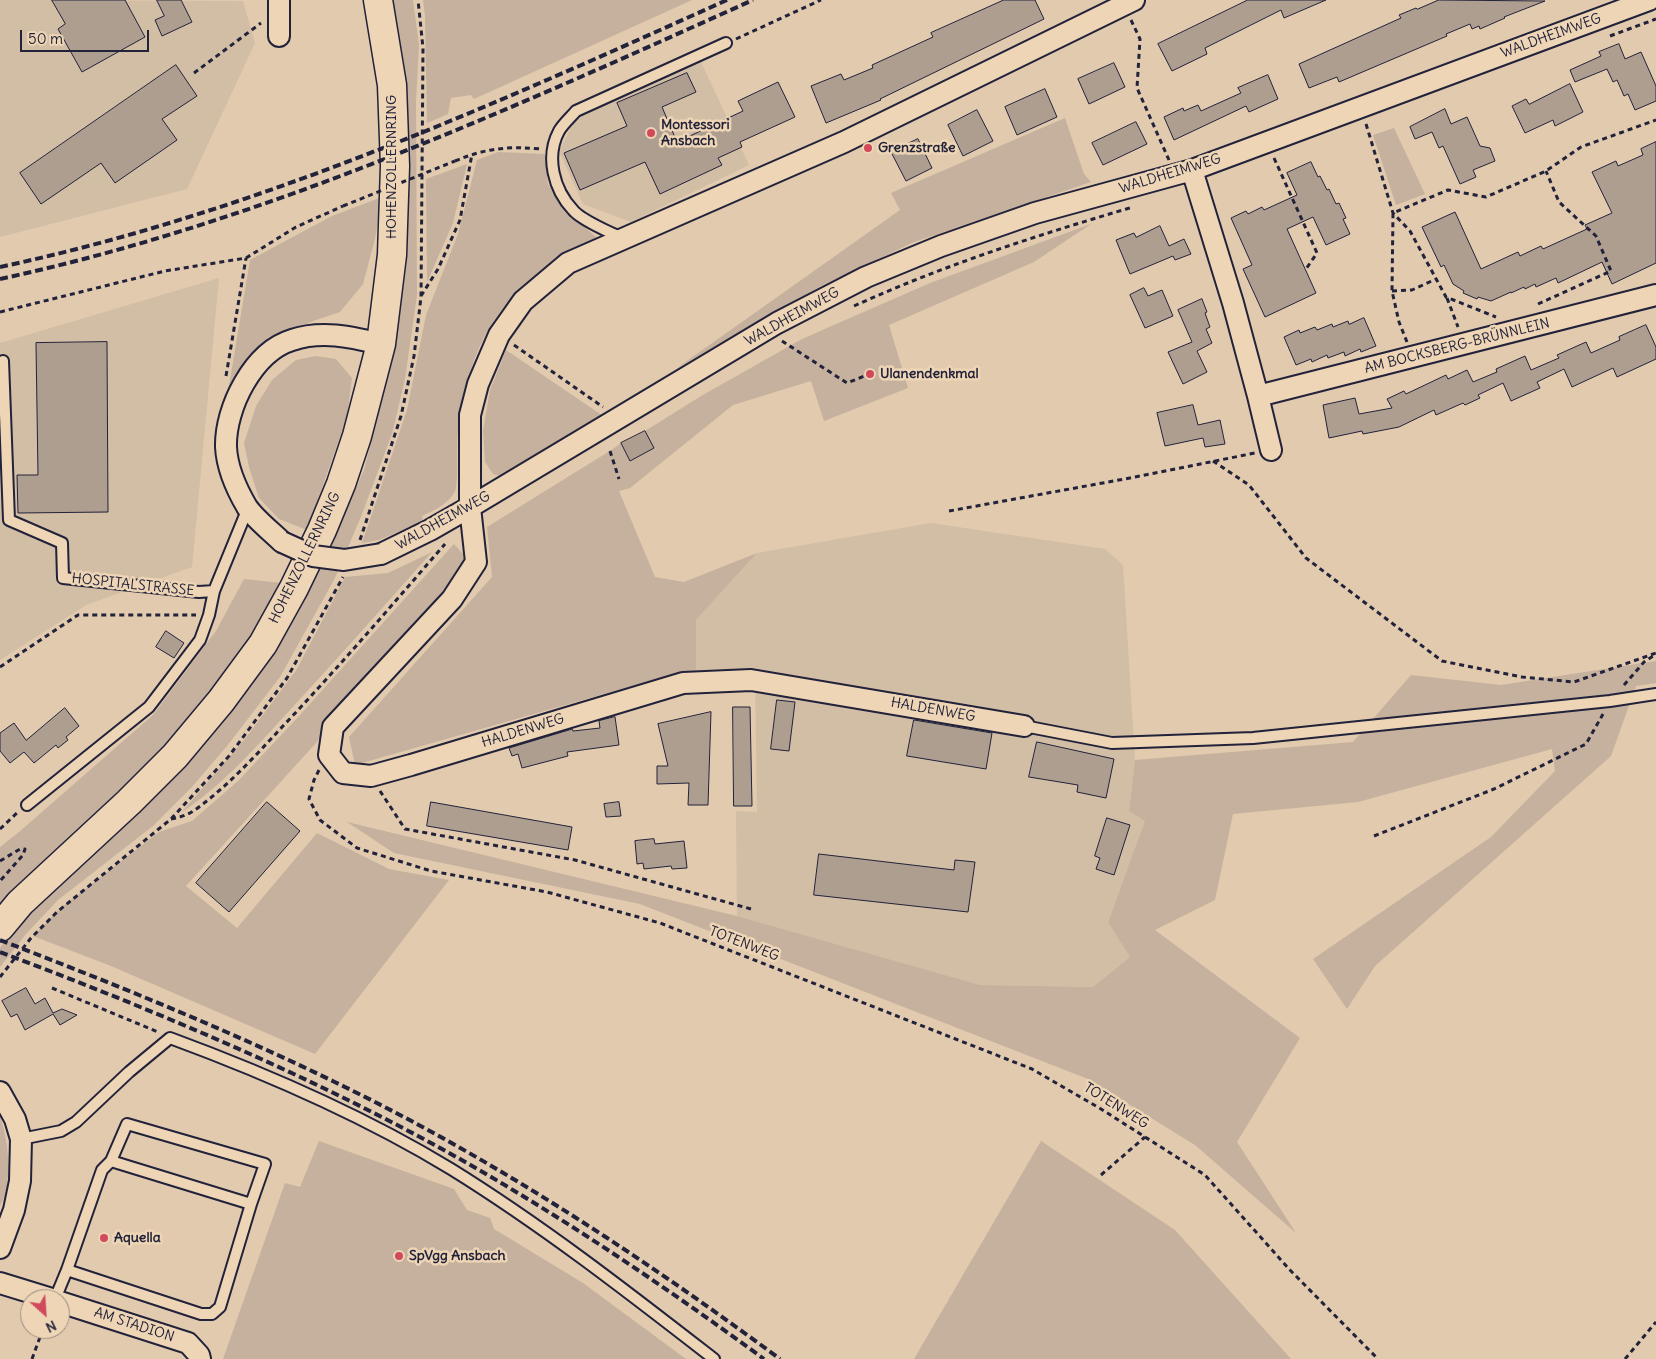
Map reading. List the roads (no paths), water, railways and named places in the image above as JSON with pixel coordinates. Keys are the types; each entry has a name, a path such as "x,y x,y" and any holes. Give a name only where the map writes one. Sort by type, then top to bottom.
{"main road":[{"name":"HOHENZOLLERNRING","path":"0,927 20,903 129,802 175,756 221,701 263,644 306,563 341,484 357,436 381,344 392,255 395,166 392,85 378,0"}],"street":[{"name":"WALDHEIMWEG","path":"381,344 342,335 320,334 291,340 271,351 251,370 229,420 226,447 232,477 248,508 282,542 313,556 344,560 381,554 430,530 470,508 777,323 866,277 941,246 1035,213 1184,172 1650,0"},
{"path":"470,508 470,415 478,384 499,335 523,301 568,263 844,142 1129,2"},
{"path":"279,4 279,36"},
{"path":"1184,172 1233,303 1271,450"},
{"name":"AM BOCKSBERG-BRÜNNLEIN","path":"1258,396 1414,358 1656,295"},
{"name":"HALDENWEG","path":"470,508 476,562 452,599 333,727 329,755 343,773 371,776 683,683 751,680 1024,726"},
{"path":"0,1092 15,1119 21,1139 20,1182 14,1210 0,1248"},
{"path":"0,1283 20,1289"},
{"name":"AM STADION","path":"70,1305 188,1343 199,1355 200,1359"}],"lane":[{"path":"625,238 613,234 574,211 555,182 552,150 559,130 576,111 726,43"},
{"name":"HOSPITALSTRASSE","path":"3,360 10,520 62,543 63,578 199,592 214,591"},
{"name":"HOSPITALSTRASSE","path":"27,805 149,707 200,640 209,615 214,591 248,508"},
{"path":"1024,726 1112,743 1253,738 1610,701 1656,694"},
{"path":"21,1139 61,1131 76,1122 129,1072 170,1038 249,1068 340,1110 450,1168 582,1258 714,1359"},
{"path":"59,1289 102,1170 111,1160 127,1124 265,1164 250,1204 220,1308 212,1314 201,1314 67,1270"},
{"path":"111,1160 250,1204"}],"railway":[{"path":"0,267 94,244 188,217 279,187 460,117 727,0"},
{"path":"0,279 98,255 195,227 290,195 477,122 753,0"},
{"path":"0,940 171,1008 284,1058 339,1084 448,1141 534,1191 659,1272 780,1359"},
{"path":"0,952 113,996 280,1067 388,1120 484,1173 566,1223 686,1303 764,1359"}],"place":[{"name":"Montessori Ansbach","path":"651,133"},
{"name":"Grenzstraße","path":"868,148"},
{"name":"Ulanendenkmal","path":"870,374"},
{"name":"Aquella","path":"104,1238"},
{"name":"SpVgg Ansbach","path":"399,1256"}]}
